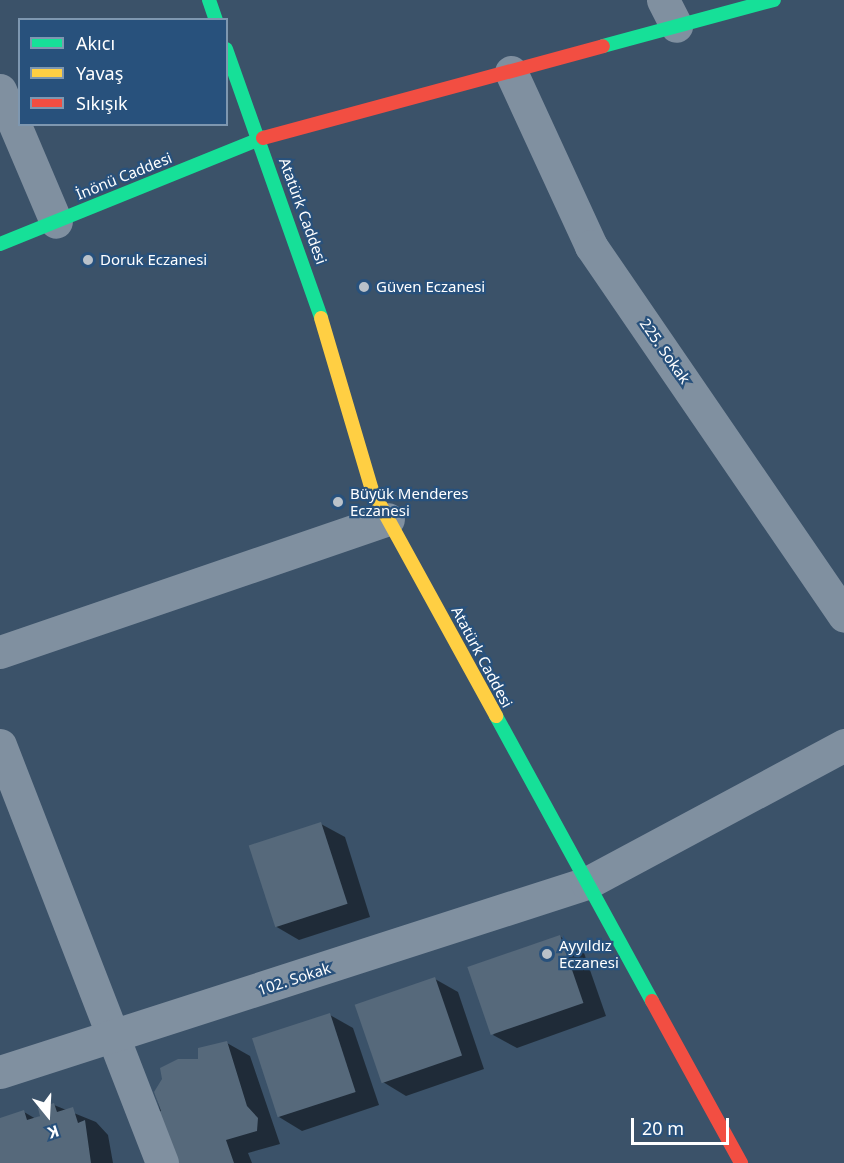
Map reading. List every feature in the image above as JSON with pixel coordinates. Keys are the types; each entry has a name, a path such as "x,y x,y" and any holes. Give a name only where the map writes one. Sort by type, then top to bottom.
{"main road":[{"path":"208,0 215,18"},
{"name":"İnönü Caddesi","path":"0,244 260,139 511,72 670,13 774,0"},
{"name":"Atatürk Caddesi","path":"228,54 302,255 372,490 741,1163"}],"street":[{"name":"225. Sokak","path":"511,72 591,246 844,616"},
{"path":"0,90 56,222"},
{"path":"0,652 388,519"},
{"path":"0,745 162,1163"},
{"name":"102. Sokak","path":"0,1072 113,1038 587,883 844,745"}],"building":[{"path":"321,822 348,904 275,927 249,845"},
{"path":"560,935 583,1003 491,1035 467,967"},
{"path":"435,977 462,1055 382,1083 355,1005"},
{"path":"330,1013 356,1092 278,1117 252,1038"},
{"path":"227,1041 247,1106 258,1118 257,1131 226,1140 234,1163 175,1163 155,1113 161,1111 154,1092 162,1079 160,1068 178,1059 198,1059 198,1048"},
{"path":"54,1103 57,1112 73,1107 78,1123 85,1120 91,1163 0,1163 0,1118 24,1110 27,1120 40,1116 38,1108"}],"traffic: fast":[{"path":"209,0 215,18"},
{"path":"603,46 774,0"},
{"path":"228,55 321,318"},
{"path":"0,244 263,138"},
{"path":"496,716 652,1001"}],"traffic: slow":[{"path":"321,318 372,490 496,716"}],"traffic: jam":[{"path":"263,138 603,46"},
{"path":"652,1001 741,1163"}],"place":[{"name":"Doruk Eczanesi","path":"88,260"},
{"name":"Güven Eczanesi","path":"364,287"},
{"name":"Büyük Menderes Eczanesi","path":"338,502"},
{"name":"Ayyıldız Eczanesi","path":"547,954"}]}
